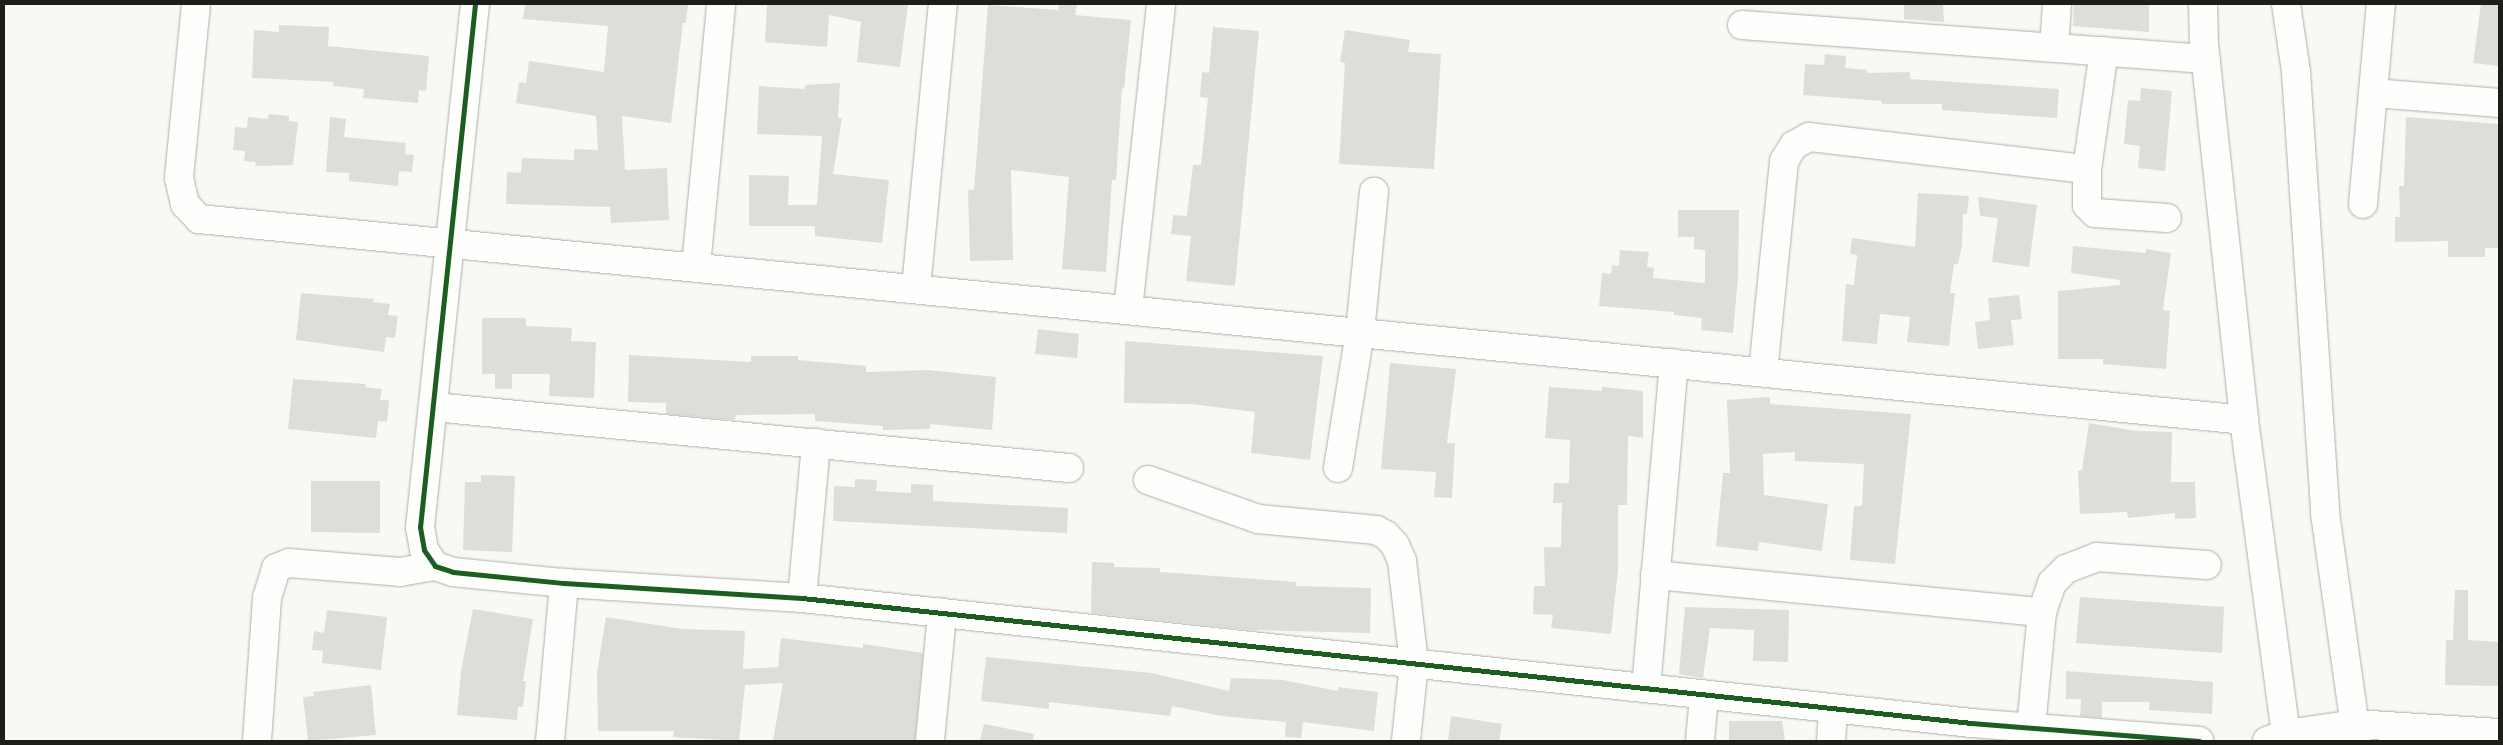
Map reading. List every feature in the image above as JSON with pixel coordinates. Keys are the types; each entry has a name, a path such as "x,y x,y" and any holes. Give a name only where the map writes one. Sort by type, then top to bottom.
{"street":[{"path":"196,4 179,178 185,204 199,219 453,242 2244,420"},
{"path":"435,566 424,550 420,527 453,242 475,4"},
{"path":"696,266 721,4"},
{"path":"916,288 943,4"},
{"path":"1128,309 1162,4"},
{"path":"2054,47 2057,4"},
{"path":"2203,4 2206,59 2280,739 2356,733 2499,733"},
{"path":"2286,4 2296,72 2325,513 2356,733"},
{"path":"2363,204 2382,4"},
{"path":"1742,25 2206,59"},
{"path":"2104,51 2087,169 2086,205 2095,213 2167,218"},
{"path":"2373,93 2499,103"},
{"path":"1763,372 1784,161 1794,145 1809,137 2087,169"},
{"path":"1338,468 1360,332 1374,192"},
{"path":"1646,688 1674,363"},
{"path":"434,408 1068,468"},
{"path":"802,598 816,443"},
{"path":"1148,480 1258,519 1376,530 1386,535 1395,545 1402,561 1414,663 1406,741"},
{"path":"2031,728 2042,612 2052,583 2066,569 2097,557 2207,564"},
{"path":"257,741 267,598 276,568 295,563 400,572 435,566 453,572 564,583 802,598 1833,709 1971,732 2031,728 2199,741"},
{"path":"1655,575 2042,612"},
{"path":"550,741 564,583"},
{"path":"930,741 942,613"},
{"path":"1700,741 1704,696"},
{"path":"1830,741 1833,709"}],"building":[{"path":"525,4 688,4 686,23 683,23 671,123 622,116 625,170 667,168 669,220 611,223 610,207 506,204 507,172 521,173 522,158 574,160 574,149 598,150 596,116 516,103 519,82 526,83 529,61 604,72 608,26 523,19"},
{"path":"767,4 908,4 900,67 857,62 861,22 829,15 827,47 765,42"},
{"path":"1059,4 1077,4 1075,15 1131,20 1124,89 1122,88 1116,180 1112,180 1106,272 1062,269 1069,177 1011,170 1013,260 970,261 968,190 974,190 988,5 1058,10"},
{"path":"1904,4 1943,4 1944,22 1904,19"},
{"path":"2074,4 2149,4 2149,32 2073,26"},
{"path":"2481,4 2499,4 2499,66 2473,63"},
{"path":"279,25 329,27 328,46 429,56 426,91 419,90 418,103 363,98 364,89 333,86 334,82 252,78 254,30 279,32"},
{"path":"1213,27 1259,31 1235,286 1186,281 1191,236 1171,234 1173,215 1187,216 1193,165 1201,165 1208,98 1200,97 1202,72 1209,73"},
{"path":"1345,30 1410,40 1408,52 1441,54 1434,169 1339,164 1345,63 1340,62"},
{"path":"1825,54 1846,56 1845,68 1867,70 1867,73 1910,72 1910,79 2059,89 2057,118 1942,110 1942,104 1882,104 1882,101 1803,95 1805,64 1824,65"},
{"path":"840,83 838,118 842,118 833,174 889,180 882,243 815,236 815,226 749,226 749,175 789,176 788,205 817,205 822,136 757,134 759,86 805,89 805,85"},
{"path":"2141,88 2172,91 2165,171 2138,168 2140,146 2124,144 2128,100 2140,101"},
{"path":"269,114 289,116 289,121 298,122 293,165 255,166 256,162 244,161 245,151 233,150 235,127 247,128 248,117 268,119"},
{"path":"330,117 346,119 344,137 406,143 405,154 414,155 412,172 399,171 398,186 349,181 349,173 326,172"},
{"path":"2406,117 2499,124 2499,248 2485,248 2485,257 2448,257 2448,241 2395,242 2395,217 2400,217 2399,186 2404,186"},
{"path":"1918,193 1969,196 1967,214 1963,214 1962,246 1958,264 1954,264 1950,293 1955,293 1949,346 1907,342 1910,317 1880,314 1877,344 1842,341 1846,284 1854,285 1857,255 1850,254 1852,238 1915,247"},
{"path":"1978,197 2037,205 2029,267 1992,262 1998,218 1980,216"},
{"path":"1678,210 1739,210 1738,277 1733,333 1701,330 1702,318 1674,315 1674,312 1599,306 1602,273 1611,274 1612,265 1619,266 1620,250 1649,252 1647,267 1654,268 1653,278 1705,283 1705,250 1694,249 1694,237 1678,237"},
{"path":"2073,246 2146,253 2146,249 2171,253 2163,310 2170,311 2166,369 2103,364 2103,359 2058,359 2058,291 2120,285 2120,280 2071,273"},
{"path":"301,293 374,299 373,302 390,304 388,315 398,316 395,338 386,337 384,352 296,340"},
{"path":"2019,295 2022,319 2011,320 2014,345 1978,349 1975,322 1990,320 1988,298"},
{"path":"482,318 526,318 526,326 572,328 571,341 596,342 594,398 549,396 550,374 512,374 512,389 495,389 495,374 482,374"},
{"path":"1038,329 1079,334 1077,358 1035,354"},
{"path":"1125,341 1323,356 1310,460 1251,453 1255,412 1191,404 1124,403"},
{"path":"629,355 751,362 751,356 798,356 798,360 866,366 866,372 928,370 996,377 992,430 930,424 930,429 883,430 883,426 815,421 815,414 736,415 735,420 666,414 666,403 628,402"},
{"path":"1390,363 1456,369 1447,443 1455,443 1452,498 1434,497 1436,472 1381,469"},
{"path":"293,379 366,384 365,387 382,389 380,400 389,400 387,422 378,421 376,438 288,429"},
{"path":"1549,387 1602,391 1602,387 1643,391 1643,438 1628,436 1627,505 1618,505 1618,570 1611,634 1551,628 1553,615 1533,614 1534,586 1545,586 1544,547 1561,547 1562,503 1553,503 1554,483 1569,483 1570,440 1545,438"},
{"path":"1770,397 1770,404 1911,414 1895,564 1850,560 1854,506 1862,506 1864,464 1795,461 1795,452 1763,454 1764,495 1828,504 1822,551 1759,542 1758,551 1716,546 1723,473 1730,473 1727,400"},
{"path":"2089,423 2136,431 2172,432 2171,482 2195,482 2196,518 2175,519 2175,513 2128,518 2127,512 2080,514 2078,471 2082,470"},
{"path":"481,475 515,476 512,552 463,550 465,482 481,482"},
{"path":"855,479 877,480 876,491 911,493 911,484 933,485 933,501 1068,508 1067,533 833,521 834,486 855,487"},
{"path":"311,481 380,481 380,533 311,532"},
{"path":"1092,562 1114,563 1114,567 1160,568 1160,572 1296,582 1296,586 1371,588 1370,633 1250,630 1091,613"},
{"path":"2455,590 2468,590 2468,640 2499,642 2499,686 2445,685 2446,640 2453,640"},
{"path":"2080,597 2224,607 2222,653 2076,643"},
{"path":"1685,607 1789,610 1788,662 1753,661 1754,630 1710,628 1703,678 1679,674"},
{"path":"473,609 533,619 523,681 526,681 523,707 518,707 517,720 457,715 461,671"},
{"path":"327,610 387,617 381,670 322,663 323,651 312,650 314,631 324,633"},
{"path":"606,617 682,629 745,631 743,669 778,667 781,638 863,648 863,644 923,653 915,741 773,741 783,683 745,685 739,741 673,737 674,731 598,731 597,672"},
{"path":"986,657 1152,673 1229,691 1231,678 1283,680 1338,691 1338,687 1378,692 1374,731 1303,722 1301,738 1285,737 1286,722 1222,716 1172,706 1170,716 1049,702 1049,709 981,701"},
{"path":"2066,671 2213,682 2212,714 2149,710 2150,702 2102,702 2102,718 2080,716 2081,699 2066,699"},
{"path":"371,685 376,735 308,741 303,697 314,696 313,692"},
{"path":"1451,716 1502,724 1499,741 1448,741"},
{"path":"1729,721 1782,721 1785,741 1729,741"},
{"path":"984,724 1034,734 1033,741 980,741"}],"cycle path":[{"path":"475,4 420,527 424,550 435,566 453,572 564,583 802,598 1971,723 2199,741"}]}
